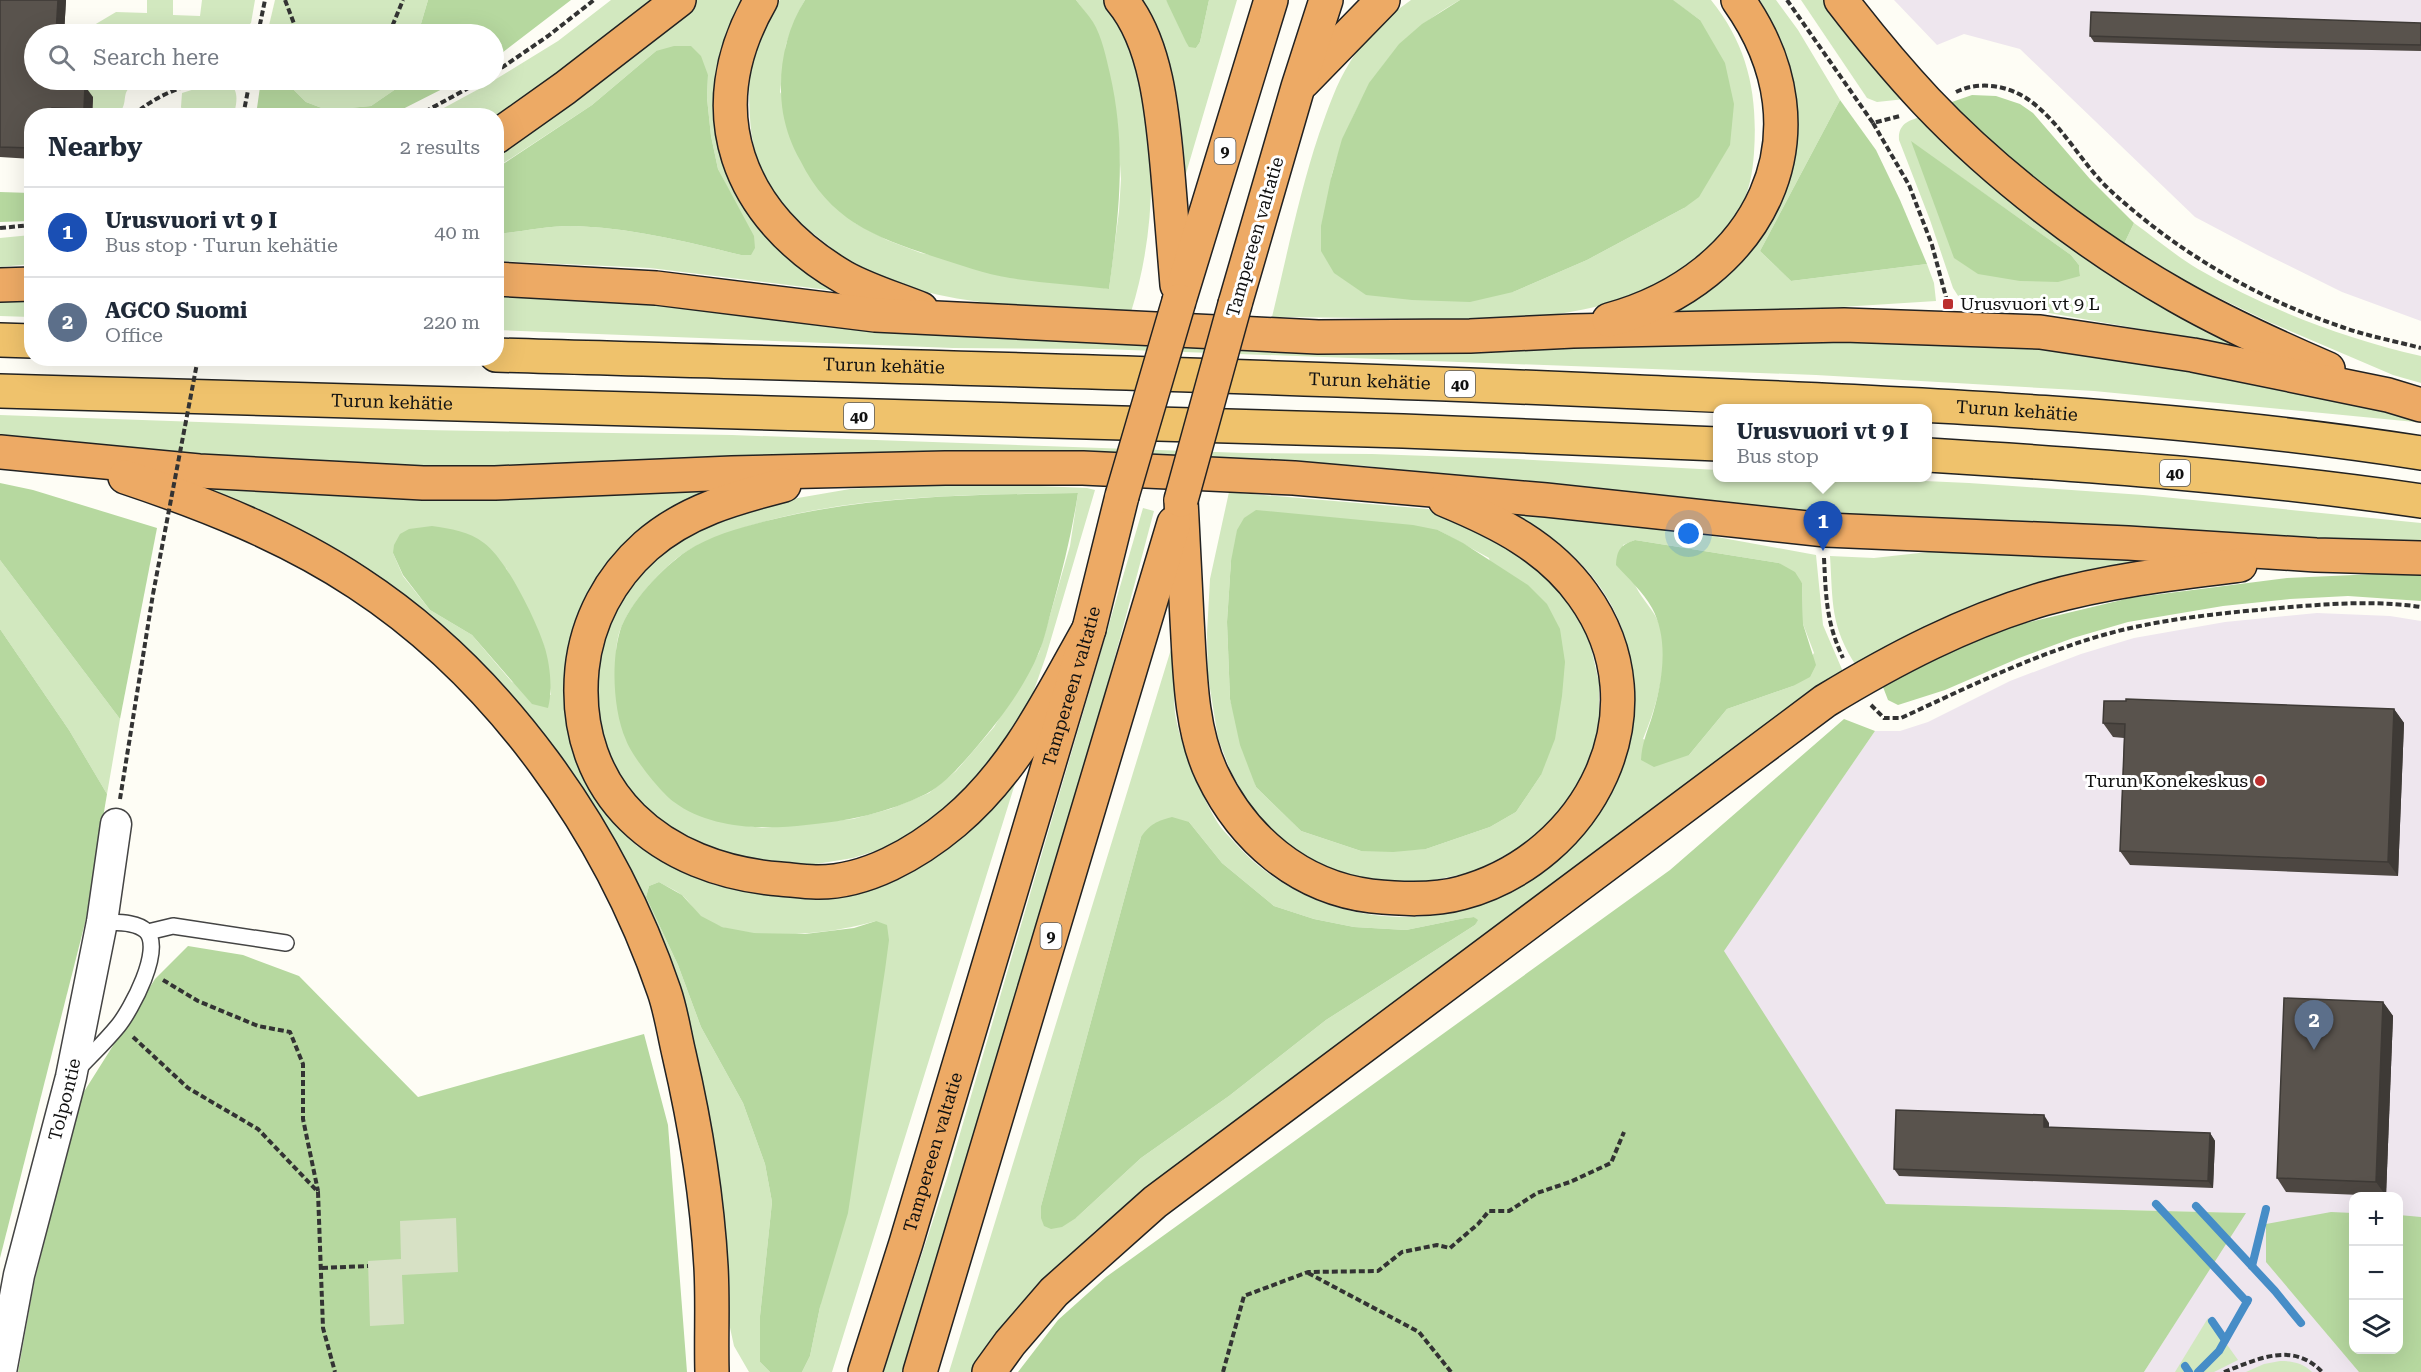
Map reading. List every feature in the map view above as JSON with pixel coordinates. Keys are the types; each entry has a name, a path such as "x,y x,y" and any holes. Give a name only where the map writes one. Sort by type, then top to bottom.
{"highway":[{"path":"504,131 565,88 679,0"},
{"path":"761,0 741,42 730,93 733,139 739,162 752,189 767,212 783,230 821,262 847,279 946,318"},
{"path":"1121,0 1133,17 1147,50 1160,101 1179,302"},
{"name":"Tampereen valtatie","path":"865,1372 906,1243 1089,629 1122,496 1271,0"},
{"name":"Tampereen valtatie","path":"920,1372 1181,500 1235,304 1298,87 1326,0"},
{"path":"1298,87 1383,0"},
{"path":"1573,331 1630,315 1680,290 1702,275 1737,244 1759,209 1775,170 1780,140 1780,111 1773,64 1757,29 1738,0"},
{"path":"1841,0 1880,50 1927,102 1987,159 2049,210 2176,296 2250,335 2388,395"},
{"path":"504,279 656,288 875,315 1318,337 1470,336 1844,324 2040,332 2193,355 2388,395 2421,405"},
{"path":"0,285 24,284"},
{"path":"0,340 24,341"},
{"name":"Turun kehätie","path":"504,355 1398,382 1885,404"},
{"name":"Turun kehätie","path":"0,391 1403,431 1713,444"},
{"name":"Turun kehätie","path":"1932,407 2077,415 2345,441 2421,453"},
{"path":"0,452 199,471 423,483 495,483 842,470 1083,468 1294,478 1546,500 1826,530 2128,543 2316,555 2421,558"},
{"name":"40","path":"1932,455 2092,465 2339,489 2421,501"},
{"path":"69,459 194,500 284,541 358,582 434,641 483,688 539,756 593,835 636,917 665,994 686,1084 702,1173 711,1267 716,1367"},
{"path":"842,470 743,495 719,503 688,518 660,535 634,558 601,601 587,641 582,676 580,700 586,741 597,769 620,806 642,828 666,846 682,854 752,877 818,882 863,874 908,854 953,822 995,781 1021,748 1089,629"},
{"path":"1181,500 1189,655 1195,709 1203,748 1212,773 1231,807 1245,826 1275,856 1316,881 1355,894 1420,898 1460,893 1480,886 1534,858 1566,831 1592,797 1598,783 1613,744 1617,708 1615,670 1603,630 1583,595 1567,575 1541,551 1519,536 1467,509 1420,490"},
{"path":"989,1372 1010,1343 1054,1292 1155,1202 1816,708 1879,668 1984,619 2044,599 2164,575 2316,555"}],"street":[{"name":"Tolpontie","path":"1,1372 7,1303 19,1275 71,1077 102,922 116,824"}],"lane":[{"path":"71,1077 119,1024 148,971 153,952 148,932 137,926 102,922"},
{"path":"148,932 173,926 286,943"}],"path":[{"path":"260,24 265,0"},
{"path":"285,0 294,24"},
{"path":"393,24 403,0"},
{"path":"504,65 548,36 594,0"},
{"path":"1787,0 1873,123 1909,185 1932,245 1948,304"},
{"path":"1947,97 1962,89 1981,85 2000,87 2025,98 2044,114 2110,189 2155,230 2213,269 2275,301 2343,328 2421,348"},
{"path":"144,108 159,97 177,90"},
{"path":"244,108 247,90"},
{"path":"432,108 465,90"},
{"path":"1873,123 1904,115"},
{"path":"0,228 24,226"},
{"path":"116,824 153,594 196,366"},
{"path":"1824,551 1826,605 1830,628 1845,661"},
{"path":"1865,697 1874,710 1884,718 1901,718 2008,669 2076,644 2135,627 2227,613 2346,603 2421,607"},
{"path":"148,971 198,1001 258,1026 290,1032 303,1064 303,1119 318,1192 323,1328 335,1372"},
{"path":"119,1024 188,1088 258,1129 318,1192"},
{"path":"1223,1372 1244,1296 1308,1272 1378,1271 1402,1252 1437,1245 1450,1248 1478,1224 1489,1210 1509,1210 1537,1193 1570,1182 1611,1163 1624,1132"},
{"path":"322,1268 368,1266"},
{"path":"1308,1272 1419,1332 1451,1372"},
{"path":"2224,1372 2260,1358 2278,1355 2301,1356 2312,1361 2322,1372"}],"shaded area":[{"path":"1894,0 2421,0 2421,321 2342,292 2195,217 2020,49 1964,34 1937,45"},
{"path":"2317,613 2390,616 2421,621 2421,1372 2144,1372 2245,1213 1886,1204 1723,951 1875,731 1900,731 1928,722 2010,681 2081,654 2134,638 2225,622"}],"green space":[{"path":"147,0 173,0 173,15 200,16 202,0 255,0 250,24 96,24 116,12 147,13"},
{"path":"275,0 428,0 421,24 269,24"},
{"path":"428,0 571,0 504,51 504,24 421,24"},
{"path":"611,0 657,0 571,65 504,111 504,108 444,108 477,90 504,90 504,74 558,41"},
{"path":"697,0 742,0 720,55 716,80 717,124 844,292 650,268 504,261 504,233 569,226 634,232 741,255 751,255 733,199 718,169 711,136 707,98 708,75 656,51 592,105 504,163 504,142"},
{"path":"780,0 805,0 786,44 780,92 855,223 887,240 921,253 1109,289 1121,179 1117,119 1093,23 1076,0 1105,0 1130,42 1137,61 1150,148 1148,231 1131,312 992,304 924,291 859,268 805,227 782,204 765,177 754,147 751,130 749,93 753,55 763,27"},
{"path":"805,0 1076,0 1096,28 1110,74 1115,101 1120,181 1109,289 1022,280 982,272 935,257 874,234 856,224 825,198 797,155 786,126 781,99 782,69 787,40"},
{"path":"1140,0 1166,0 1196,48 1200,42 1209,0 1237,0 1182,187 1181,139 1176,90 1158,37"},
{"path":"1166,0 1209,0 1200,42 1196,48 1189,47"},
{"path":"1411,0 1460,0 1434,16 1412,34 1376,75 1350,123 1331,178 1513,292 1587,260 1684,208 1700,20 1672,0 1711,0 1734,35 1742,53 1752,91 1755,131 1753,168 1747,192 1737,213 1711,244 1681,270 1648,289 1612,302 1576,311 1499,319 1272,317 1305,179 1336,88 1362,44 1385,20"},
{"path":"1460,0 1673,0 1700,20 1725,63 1734,104 1730,145 1699,197 1684,208 1587,260 1513,292 1470,302 1412,300 1366,295 1334,273 1321,251 1321,226 1342,139 1369,83 1399,44 1422,24"},
{"path":"1760,0 1776,0 1798,30 1840,100 1760,251 1791,281 1927,264 1934,283 1936,301 1655,319 1697,299 1722,281 1744,259 1759,231 1791,149 1795,134 1796,112 1791,79 1780,43"},
{"path":"1801,0 1833,0 1905,99 1877,102 1867,98"},
{"path":"674,46 691,46 701,56 708,75 707,98 711,136 718,169 754,236 755,248 751,255 741,255 656,236 591,227 560,226 504,233 504,163 592,105 656,51"},
{"path":"61,90 128,90 123,108 60,108"},
{"path":"192,90 234,90 235,108 181,108 182,93"},
{"path":"260,90 294,90 306,102 322,108 257,108"},
{"path":"294,90 394,90 371,106 322,108 306,102"},
{"path":"394,90 440,90 405,108 349,108 371,106"},
{"path":"1972,95 1996,96 2020,104 2033,113 2090,179 2134,223 2124,244 2061,200 2009,158 1949,103"},
{"path":"1840,100 1876,150 1927,264 1791,281 1760,251"},
{"path":"1920,117 2248,348 2026,309 1962,302 1953,288 1899,140 1902,127 1907,122","holes":["1911,142 2071,255 2079,265 2080,276"]},
{"path":"1911,141 2071,255 2079,265 2080,276 2058,282 2020,281 1978,274 1954,258"},
{"path":"0,192 24,193 24,221 0,222"},
{"path":"2134,223 2190,264 2251,297 2334,331 2421,356 2421,383 2393,375 2269,322 2188,283 2124,244"},
{"path":"24,236 24,265 0,267 0,238"},
{"path":"504,292 1102,342 1342,355 1814,337 1953,341 2096,353 2356,401 2413,419 2415,422 2094,391 1816,375 1102,349 953,348 504,330"},
{"path":"24,298 24,317 0,316 0,299"},
{"path":"0,415 424,430 732,435 1244,453 1372,454 1517,459 1713,470 1713,482 1932,481 2143,495 2421,523 2421,543 1816,515 1515,485 1367,466 1244,460 425,470 154,452 0,436"},
{"path":"947,482 1095,490 1033,693 1015,731 998,758 932,821 897,842 875,851 853,858 804,866 721,858 659,825 609,764 593,691 602,640 631,584 648,565 673,544 697,529 732,515 792,499 850,489","holes":["1078,493 1070,546 1039,653 994,727 956,771 929,793 890,809 853,819 762,828 729,823 616,650 620,630 641,595 680,556 729,532 808,511 924,498"]},
{"path":"0,483 33,490 157,528 120,719 0,560"},
{"path":"193,485 725,486 688,498 649,521 624,546 579,616 570,640 565,683 565,707 570,730 605,810 637,846 714,885 756,893 800,894 839,891 1018,774 832,1372 802,1372 810,1356 820,1307 876,921 812,933 762,934 739,931 718,926 701,917 683,896 659,882 649,886 646,897 678,965 701,1027 743,1103 765,1164 772,1202 760,1316 760,1362 770,1372 749,1372 734,1346 722,1291 682,1031 507,697","holes":["393,553 506,568 544,646 551,695 512,682 472,635 430,610 403,576"]},
{"path":"1229,492 1428,509 1466,521 1527,557 1575,605 1588,635 1599,682 1599,732 1580,782 1567,806 1522,846 1474,872 1409,885 1378,885 1319,868 1272,835 1250,806 1230,770 1218,738 1208,676 1207,633 1210,579","holes":["1438,530 1489,558 1541,775 1516,812 1490,827 1426,849 1361,851 1301,831 1256,787 1230,699 1227,622 1231,561"]},
{"path":"1078,493 1060,579 1043,641 1033,665 1011,703 983,739 952,774 926,794 882,811 837,821 773,827 738,826 704,818 674,802 654,782 629,747 618,715 616,701 615,657 620,631 631,609 648,587 668,566 687,551 725,533 756,524 805,512 843,506 921,498"},
{"path":"1502,507 1624,520 1816,555 1823,625 1844,674 1095,1231 1046,1278 976,1372 949,1372 1172,646 1174,647 1175,713 1191,768 1218,823 1260,867 1288,886 1319,901 1352,911 1386,916 1420,917 1455,912 1488,902 1517,887 1565,850 1600,810 1613,788 1622,764 1633,711 1633,683 1629,653 1621,625 1609,600 1574,556 1528,521","holes":["1635,540 1779,563 1802,583 1803,624 1814,653 1793,686 1727,709 1689,755 1643,739 1660,687 1663,647 1660,626 1654,613 1638,591 1628,565 1623,545","1189,822 1222,863 1274,906 1314,919 1354,927 1406,930 1465,918 1474,917 1477,920 1475,925 1326,1020 1229,1096 1141,1158 1076,1218 1041,1218 1041,1206 1141,837"]},
{"path":"1143,508 1154,511 1096,728 1003,1051 902,1372 883,1372 947,1178"},
{"path":"1256,510 1413,525 1438,530 1463,543 1528,585 1547,604 1560,629 1565,662 1562,696 1555,739 1541,775 1516,812 1490,827 1426,849 1393,852 1361,851 1301,831 1256,787 1240,745 1230,699 1227,622 1231,561 1237,530 1244,518"},
{"path":"432,526 460,531 478,539 493,551 510,575 534,620 546,652 551,685 548,708 532,704 472,635 430,610 403,575 393,553 394,545 400,534 409,529"},
{"path":"1635,540 1779,563 1795,572 1802,583 1803,624 1816,665 1810,677 1793,686 1727,709 1689,755 1654,767 1641,760 1643,744 1661,678 1661,634 1652,608 1616,565 1617,555 1621,548"},
{"path":"1928,552 2176,563 1857,667 1842,639 1834,614 1830,556 1874,558"},
{"path":"0,560 120,719 107,794 69,730 0,629"},
{"path":"2421,572 2421,601 2348,596 2223,606 2128,622 2073,638 1945,690 1898,705 1888,700 1883,687 1936,655 2009,627 2130,598 2287,578"},
{"path":"0,629 69,730 107,794 86,919 0,1258"},
{"path":"1844,719 1875,731 1724,951 1886,1204 2246,1213 2144,1372 1018,1372 1058,1320 1106,1277 1670,870"},
{"path":"1172,817 1189,822 1222,863 1274,906 1314,919 1354,927 1406,930 1465,918 1474,917 1478,920 1475,925 1326,1020 1229,1096 1141,1158 1076,1218 1062,1227 1051,1229 1044,1226 1041,1206 1141,837 1154,824"},
{"path":"659,882 682,895 701,916 722,927 754,933 805,934 854,928 876,921 887,925 889,940 885,970 848,1213 820,1307 810,1356 802,1372 770,1372 760,1362 760,1316 772,1202 765,1164 743,1103 701,1027 678,965 646,897 649,886"},
{"path":"188,946 243,955 299,976 418,1097 644,1034 668,1125 687,1372 18,1372 34,1283 80,1098 155,979"},
{"path":"2331,1212 2349,1213 2349,1354 2403,1354 2403,1215 2421,1217 2421,1372 2359,1372 2266,1262 2266,1224"},
{"path":"456,1218 458,1272 402,1275 404,1324 370,1326 368,1261 401,1259 400,1221"},
{"path":"2208,1318 2238,1360 2214,1372 2175,1372"},
{"path":"2280,1361 2298,1363 2312,1372 2246,1372 2264,1364"}],"building":[{"path":"0,0 58,0 57,24 24,24 24,90 85,90 84,108 24,108 24,148 0,147"},
{"path":"2091,12 2421,23 2421,45 2090,36"},
{"path":"2126,699 2394,709 2388,862 2120,851 2125,724 2103,723 2104,701 2126,701"},
{"path":"2284,998 2383,1002 2376,1182 2277,1178"},
{"path":"1896,1110 2044,1115 2044,1127 2210,1133 2208,1181 1894,1169"}],"waterway":[{"path":"2156,1204 2247,1302"},
{"path":"2196,1206 2275,1291 2301,1323"},
{"path":"2252,1266 2266,1209"},
{"path":"2198,1372 2219,1351 2248,1300"},
{"path":"2212,1321 2225,1340"},
{"path":"2185,1366 2189,1372"}],"place":[{"name":"Urusvuori vt 9 L","path":"1948,304"},
{"name":"Urusvuori vt 9 I","path":"1823,551"},
{"name":"Turun Konekeskus","path":"2260,781"},
{"name":"AGCO Suomi","path":"2314,1050"}]}
